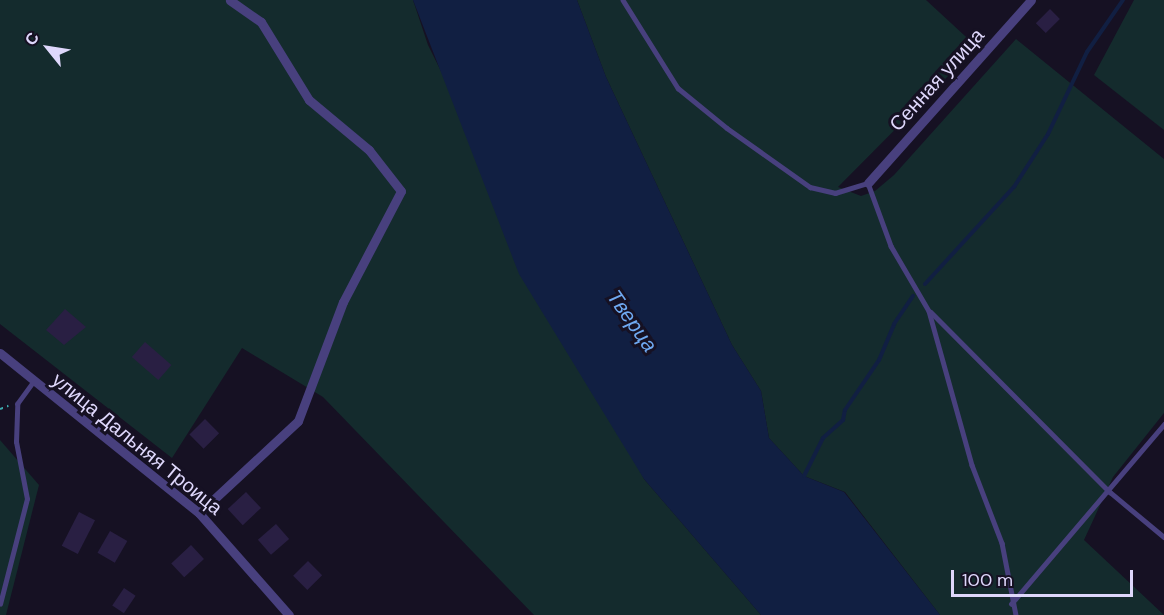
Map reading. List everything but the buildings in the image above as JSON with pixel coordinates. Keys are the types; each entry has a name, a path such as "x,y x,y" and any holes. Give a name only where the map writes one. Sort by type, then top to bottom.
{"street":[{"path":"200,513 298,421 343,302 401,191 369,150 309,100 261,22 230,0"},
{"name":"Сенная улица","path":"867,183 1031,0"},
{"name":"улица Дальняя Троица","path":"0,353 33,382 200,513 289,615"}],"lane":[{"path":"623,0 678,88 727,128 810,187 835,193 867,183 891,246 929,311 1110,492 1164,537"},
{"path":"929,311 972,465 1002,543 1011,604 1016,615"},
{"path":"0,604 27,499 16,442 17,404 33,382"},
{"path":"1011,604 1110,492 1164,424"}],"green space":[{"path":"0,0 413,0 428,45 644,479 761,615 534,615 323,397 242,348 172,458 0,324"},
{"path":"577,0 926,0 977,47 838,187 861,196 875,191 894,175 1016,39 1164,159 1164,413 1113,477 1084,540 1164,615 940,615 845,492 804,476 769,438 761,391 732,345 606,77"},
{"path":"1134,0 1164,0 1164,130 1094,75"},
{"path":"0,440 39,485 6,615 0,615"}],"water":[{"name":"Тверца","path":"413,0 577,0 606,77 732,345 761,391 769,438 804,476 844,492 940,615 761,615 644,479 519,274"}],"waterway":[{"path":"925,284 1014,187 1048,134 1087,52 1123,0"},
{"path":"804,476 823,438 843,420 845,410 879,360 894,324 913,296"}]}
